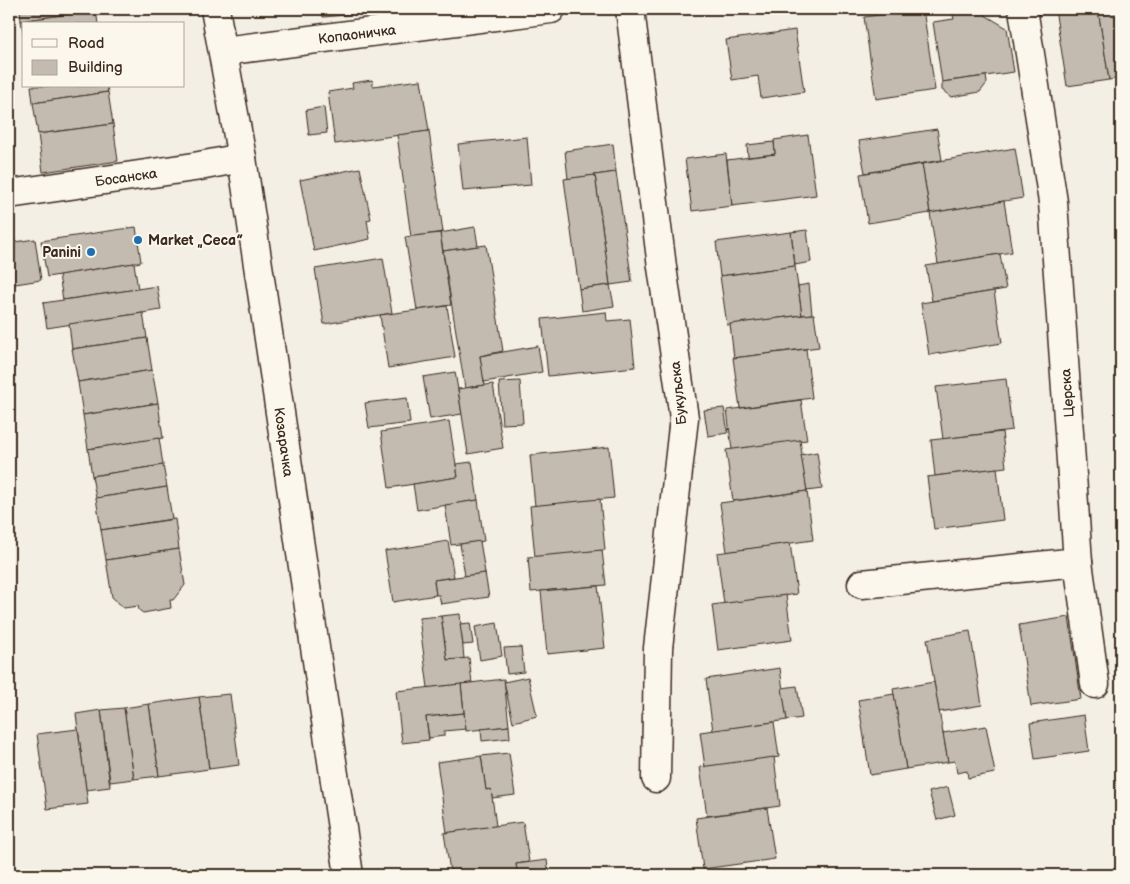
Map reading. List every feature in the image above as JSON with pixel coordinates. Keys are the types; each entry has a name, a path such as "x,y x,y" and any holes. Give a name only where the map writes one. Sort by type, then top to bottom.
{"street":[{"name":"Козарачка","path":"215,9 242,158 348,875"},
{"name":"Копаоничка","path":"223,51 551,9"},
{"name":"Букуљска","path":"630,9 662,267 684,418 658,648 656,778"},
{"name":"Церска","path":"1024,9 1053,202 1078,562 1095,684"},
{"name":"Босанска","path":"9,194 194,167 242,158"},
{"path":"862,584 1078,562"}],"building":[{"path":"20,9 96,9 96,10 21,21"},
{"path":"322,9 366,9 366,13 323,17"},
{"path":"923,9 935,90 876,99 864,17"},
{"path":"957,9 983,9 985,15 1007,28 1014,72 942,82 933,22 954,19 953,15"},
{"path":"1055,9 1098,9 1109,80 1067,86"},
{"path":"1098,9 1121,9 1121,78 1109,80"},
{"path":"96,10 98,22 22,22 22,26 21,21"},
{"path":"795,30 804,92 761,98 758,76 732,80 726,40"},
{"path":"986,76 987,83 980,92 951,97 942,90 942,82"},
{"path":"372,80 373,86 421,80 429,131 335,144 328,92 353,88 352,83"},
{"path":"31,88 107,88 108,92 33,103"},
{"path":"108,92 113,124 38,134 33,103"},
{"path":"324,107 327,133 309,135 306,110"},
{"path":"113,124 118,161 43,172 38,134"},
{"path":"937,129 942,160 865,173 859,141"},
{"path":"429,131 443,232 411,237 397,135"},
{"path":"808,135 816,195 732,206 727,160 775,154 774,140"},
{"path":"527,137 531,185 463,191 458,144"},
{"path":"774,142 775,154 748,157 747,145"},
{"path":"613,144 616,172 568,179 565,151"},
{"path":"1015,148 1023,198 930,213 922,164"},
{"path":"726,154 732,206 692,211 685,159"},
{"path":"922,164 930,213 868,223 860,174"},
{"path":"360,168 371,219 367,220 370,239 314,251 300,180"},
{"path":"616,172 632,282 610,285 595,175"},
{"path":"595,175 610,285 579,289 564,179"},
{"path":"1004,201 1012,252 938,264 930,213"},
{"name":"Panini","path":"136,227 141,262 47,277 41,241"},
{"path":"475,227 478,246 443,251 440,233"},
{"path":"807,230 811,262 795,265 791,232"},
{"path":"791,232 795,266 720,276 716,242"},
{"path":"440,233 451,305 417,310 405,237"},
{"path":"35,239 41,280 9,285 9,243"},
{"path":"486,245 503,351 480,356 485,385 465,388 443,251"},
{"path":"1000,254 1006,289 932,301 926,266"},
{"path":"383,258 392,313 324,324 315,269"},
{"path":"134,263 138,289 63,300 59,275"},
{"path":"795,266 802,315 727,325 720,276"},
{"path":"809,284 812,314 802,315 798,286"},
{"path":"610,285 614,306 582,311 579,289"},
{"path":"157,286 161,310 47,328 43,303"},
{"path":"994,291 1002,343 929,355 921,303"},
{"path":"447,306 455,357 388,368 380,315"},
{"path":"606,312 607,321 630,319 635,367 548,376 542,319"},
{"path":"143,313 147,338 72,349 69,324"},
{"path":"814,314 819,347 734,358 730,324"},
{"path":"147,338 152,370 78,382 72,349"},
{"path":"538,346 542,372 484,382 480,356"},
{"path":"806,349 812,398 740,408 733,358"},
{"path":"152,370 158,403 83,415 78,382"},
{"path":"455,372 462,414 430,419 423,377"},
{"path":"1006,379 1012,430 943,439 936,387"},
{"path":"520,381 523,423 502,424 499,382"},
{"path":"493,384 503,448 468,454 458,389"},
{"path":"407,398 410,423 369,428 365,403"},
{"path":"801,400 807,440 732,450 727,410"},
{"path":"158,403 163,438 88,449 83,415"},
{"path":"724,408 728,433 708,436 704,410"},
{"path":"449,421 458,477 389,488 381,432"},
{"path":"1002,432 1006,467 935,476 931,440"},
{"path":"159,438 163,465 92,476 88,449"},
{"path":"800,440 807,491 733,501 726,450"},
{"path":"609,447 614,498 535,506 530,455"},
{"path":"817,452 822,489 807,491 801,455"},
{"path":"472,462 478,500 417,510 413,484 458,477 456,464"},
{"path":"163,465 167,487 96,498 92,476"},
{"path":"997,468 1003,520 934,529 927,477"},
{"path":"167,487 172,519 101,530 96,498"},
{"path":"807,491 813,540 727,552 720,503"},
{"path":"600,499 605,550 535,557 530,506"},
{"path":"478,500 484,541 451,545 445,505"},
{"path":"175,519 179,549 106,560 101,530"},
{"path":"448,541 454,577 434,580 436,595 393,602 385,551"},
{"path":"480,541 485,573 465,576 460,544"},
{"path":"790,543 797,594 724,604 717,553"},
{"path":"179,549 185,585 173,600 170,600 171,608 143,613 139,610 138,606 124,608 112,597 106,560"},
{"path":"602,550 606,585 531,592 528,557"},
{"path":"485,573 489,597 441,604 439,595 436,595 434,580"},
{"path":"598,586 605,648 547,654 541,591"},
{"path":"786,595 792,640 718,650 712,605"},
{"path":"460,614 464,659 447,660 441,616"},
{"path":"441,616 447,660 469,658 472,683 428,688 419,618"},
{"path":"1069,617 1081,699 1031,706 1019,625"},
{"path":"470,623 473,644 463,645 460,624"},
{"path":"497,623 502,656 480,660 475,627"},
{"path":"970,631 982,705 939,712 927,639"},
{"path":"521,647 524,672 507,674 504,648"},
{"path":"780,668 787,720 713,731 706,679"},
{"path":"528,677 537,716 513,722 504,682"},
{"path":"504,679 509,726 466,731 461,684"},
{"path":"934,682 948,762 906,769 893,689"},
{"path":"461,684 464,713 426,717 429,740 402,743 396,691"},
{"path":"797,686 802,718 787,720 782,688"},
{"path":"230,694 239,765 209,769 199,697"},
{"path":"894,694 906,769 870,775 858,700"},
{"path":"199,697 209,769 159,776 149,704"},
{"path":"149,704 159,776 134,779 124,708"},
{"path":"124,708 134,779 110,782 101,710"},
{"path":"101,710 110,787 86,790 76,714"},
{"path":"464,713 466,729 444,731 444,736 429,738 426,717"},
{"path":"1084,715 1089,751 1035,759 1030,723"},
{"path":"774,722 779,757 705,767 700,732"},
{"path":"509,726 510,738 482,741 481,729"},
{"path":"986,726 995,773 968,778 967,771 957,773 955,761 948,762 943,733"},
{"path":"78,729 88,804 47,809 37,734"},
{"path":"509,753 515,795 492,798 491,789 486,790 481,756"},
{"path":"481,756 486,790 491,789 496,826 447,833 437,762"},
{"path":"774,757 780,806 707,816 700,767"},
{"path":"948,787 955,815 937,820 929,792"},
{"path":"767,808 775,859 703,869 696,818"},
{"path":"523,822 529,862 516,864 518,875 460,875 459,870 450,871 444,833"},
{"path":"547,860 549,875 518,875 516,864"}],"place":[{"name":"Market „Ceca”","path":"138,240"},
{"name":"Panini","path":"91,252"}]}
